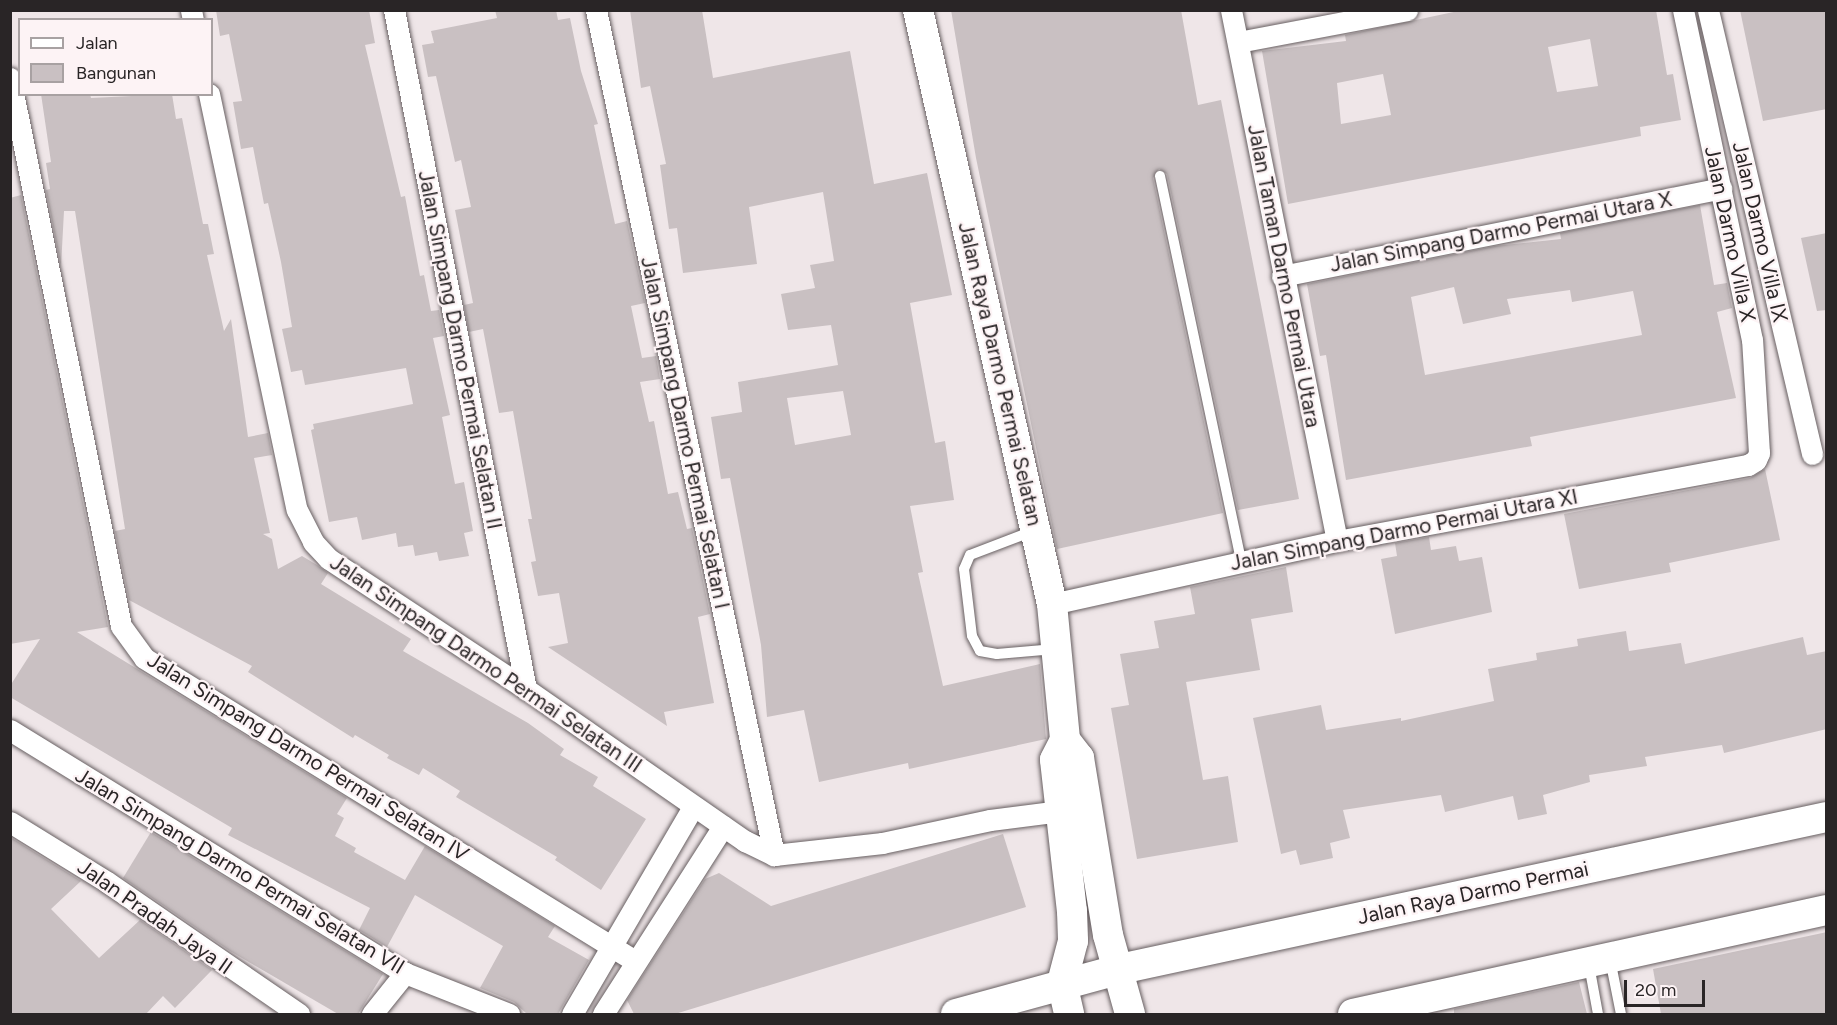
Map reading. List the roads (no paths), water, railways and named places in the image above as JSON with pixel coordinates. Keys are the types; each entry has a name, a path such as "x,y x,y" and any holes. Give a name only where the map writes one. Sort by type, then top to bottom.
{"street":[{"name":"Jalan Simpang Darmo Permai Selatan II","path":"394,10 526,689"},
{"name":"Jalan Simpang Darmo Permai Selatan I","path":"596,10 774,855"},
{"name":"Jalan Raya Darmo Permai Selatan","path":"918,10 1036,530 1059,648 1065,740 1055,760 1073,941 1062,983"},
{"name":"Jalan Taman Darmo Permai Utara","path":"1231,10 1282,276 1337,541"},
{"path":"1238,42 1407,10"},
{"name":"Jalan Darmo Villa X","path":"1683,10 1752,340 1759,453 1756,460"},
{"name":"Jalan Darmo Villa IX","path":"1708,10 1812,454"},
{"name":"Jalan Simpang Darmo Permai Selatan IV","path":"10,78 19,156 121,626 144,658 635,961"},
{"name":"Jalan Simpang Darmo Permai Selatan III","path":"209,96 297,510 313,542 329,559 526,689 693,807 774,855"},
{"name":"Jalan Simpang Darmo Permai Utara X","path":"1282,276 1721,188"},
{"name":"Jalan Simpang Darmo Permai Utara XI","path":"1052,604 1337,541 1748,465 1756,460"},
{"name":"Jalan Simpang Darmo Permai Selatan VII","path":"10,730 405,973 509,1014"},
{"name":"Jalan Raya Darmo Permai Selatan","path":"1065,740 1079,758 1108,935 1120,969 1130,1014"},
{"path":"572,1014 693,807"},
{"path":"774,855 882,843 990,820 1060,811"},
{"name":"Jalan Raya Darmo Permai","path":"956,1014 1062,983 1120,969 1827,817"},
{"name":"Jalan Pradah Jaya II","path":"10,822 107,882 299,1014"},
{"path":"603,1014 723,826"},
{"path":"1353,1014 1600,964 1827,910"},
{"path":"372,1014 405,973"},
{"path":"1062,983 1069,1014"}],"lane":[{"path":"1160,176 1241,562"},
{"path":"1036,530 970,555 964,569 972,636 980,651 997,654 1059,648"},
{"path":"1382,1014 1600,964 1827,919"},
{"path":"1598,1014 1600,964"},
{"path":"1600,964 1621,1014"}]}
